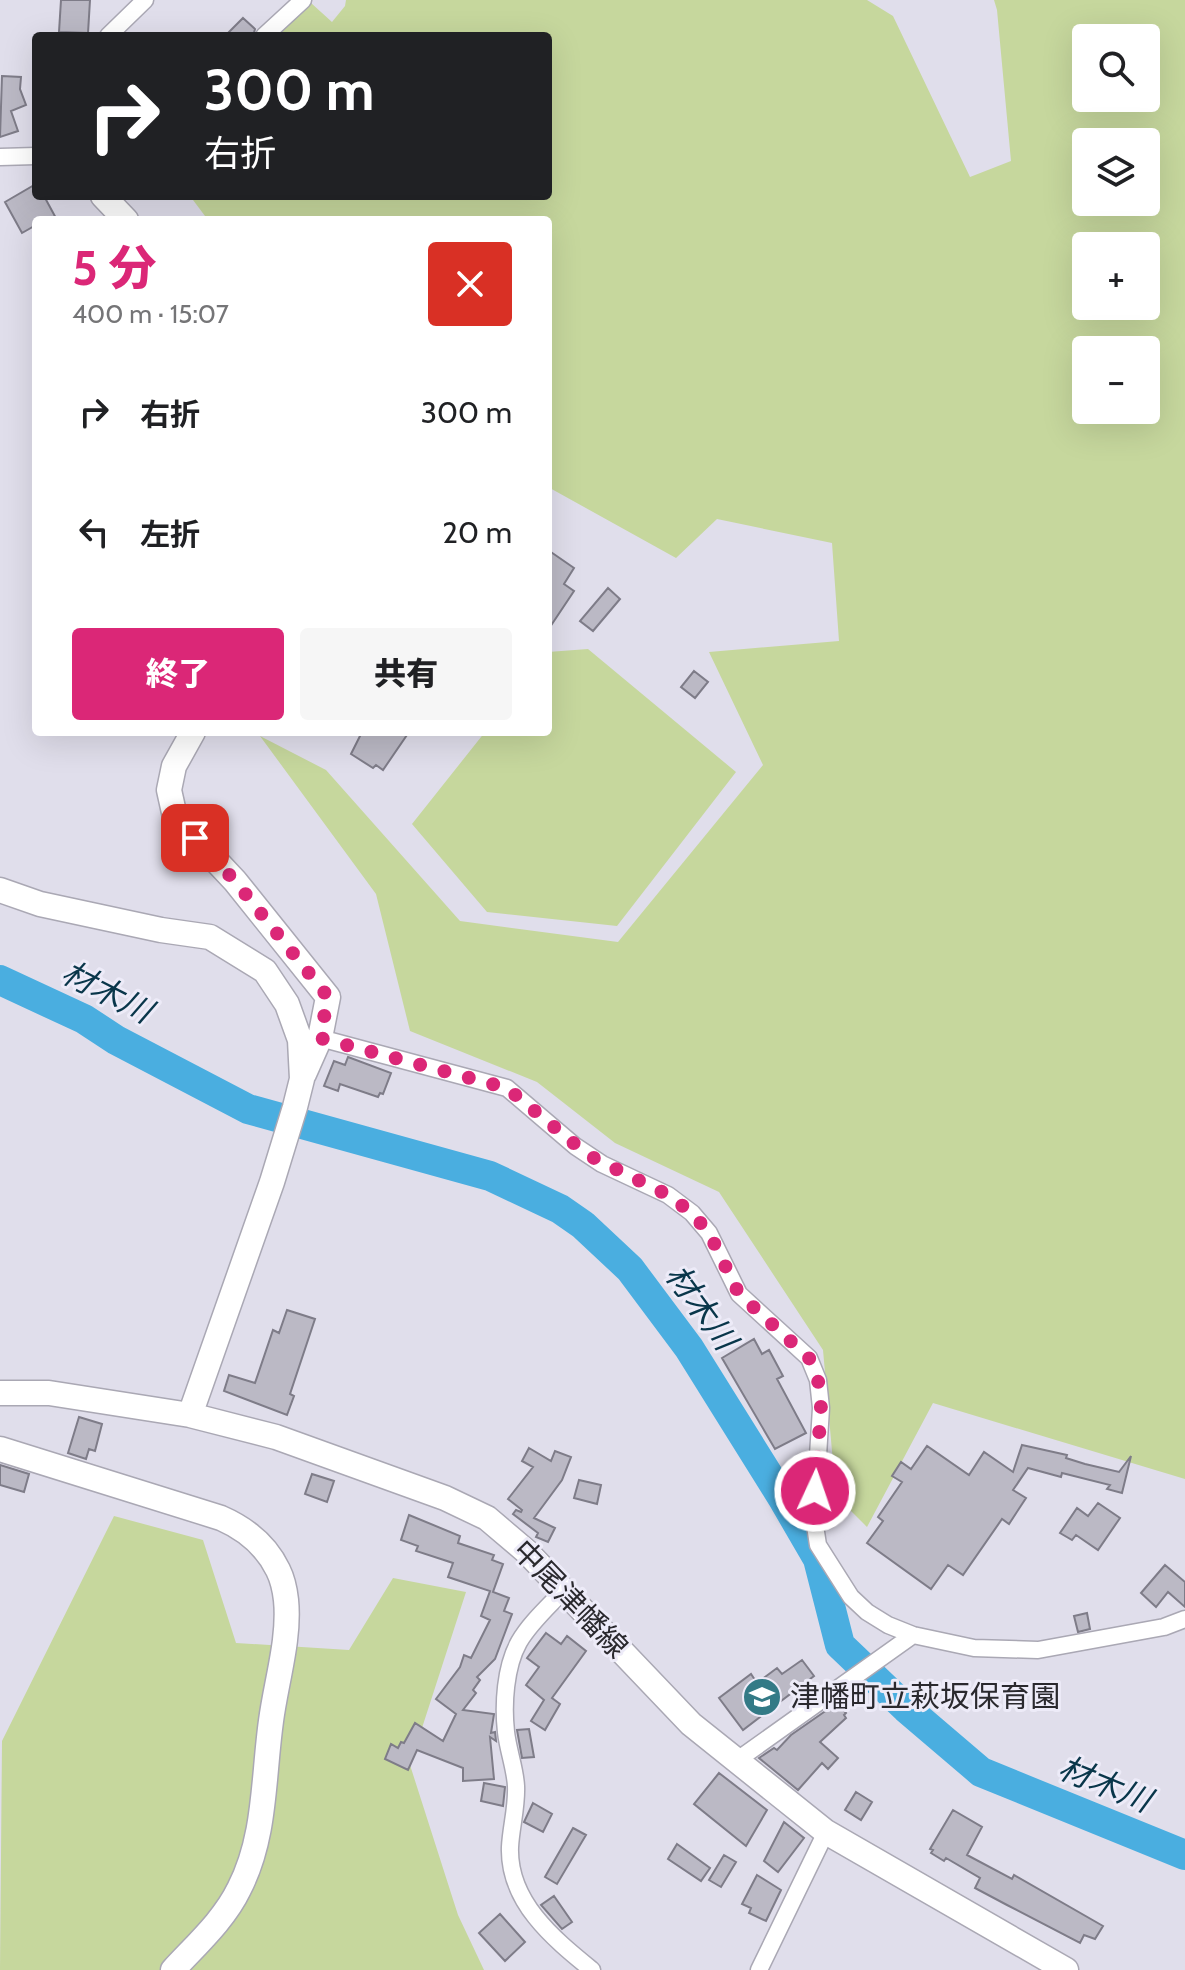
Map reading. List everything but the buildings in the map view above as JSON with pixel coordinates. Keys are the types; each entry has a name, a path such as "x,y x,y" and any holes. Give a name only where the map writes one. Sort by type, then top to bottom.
{"street":[{"path":"112,32 145,0"},
{"path":"268,32 303,0"},
{"path":"0,157 32,156"},
{"path":"107,200 122,216"},
{"path":"190,1415 272,1182 302,1079 320,1038 328,997 235,881 175,817 169,790 174,766 191,736"},
{"path":"0,890 40,904 161,930 210,937 265,971 287,1004 300,1040 302,1079"},
{"path":"320,1038 507,1088 584,1152 602,1164 668,1195 692,1213 709,1233 739,1294 809,1358 818,1380 821,1408 814,1519 818,1545 851,1597 888,1625 913,1635 974,1648 1038,1650 1164,1627 1185,1619"},
{"name":"中尾津幡線","path":"0,1393 49,1393 190,1415 276,1437 445,1498 487,1518 527,1552 691,1724 826,1832 1066,1970"},
{"path":"0,1449 221,1518 241,1527 263,1547 279,1571 286,1599 285,1626 261,1822 240,1889 227,1909 173,1970"},
{"path":"563,1591 532,1624 519,1642 510,1663 506,1730 516,1790 510,1849 512,1869 520,1892 534,1917 556,1941 592,1970"},
{"path":"736,1761 913,1635"},
{"path":"759,1970 826,1832"}],"green space":[{"path":"346,0 867,0 893,16 970,177 1011,161 994,0 1185,0 1185,1479 933,1403 867,1527 836,1496 823,1350 719,1192 615,1143 537,1082 410,1031 376,894 260,736 326,770 460,921 618,942 763,765 709,652 839,641 832,543 717,519 676,558 552,489 552,216 205,216 193,200 552,200 552,32 278,32 311,3 332,22"},
{"path":"588,649 736,772 617,926 487,912 412,824 482,736 552,736 552,652"},
{"path":"114,1516 203,1540 236,1643 349,1650 393,1578 466,1592 410,1765 458,1915 484,1970 0,1970 2,1741"}],"waterway":[{"name":"材木川","path":"0,980 84,1019 116,1040 248,1109 490,1176 560,1209 583,1225 630,1269 689,1348 782,1497 818,1559 840,1645 906,1708 981,1772 1185,1855"}],"place":[{"name":"津幡町立萩坂保育園","path":"762,1697"}],"route":[{"path":"195,838 235,881 328,997 320,1038 507,1088 588,1155 668,1195 692,1213 709,1233 739,1294 809,1358 818,1380 821,1408 815,1491"}]}
